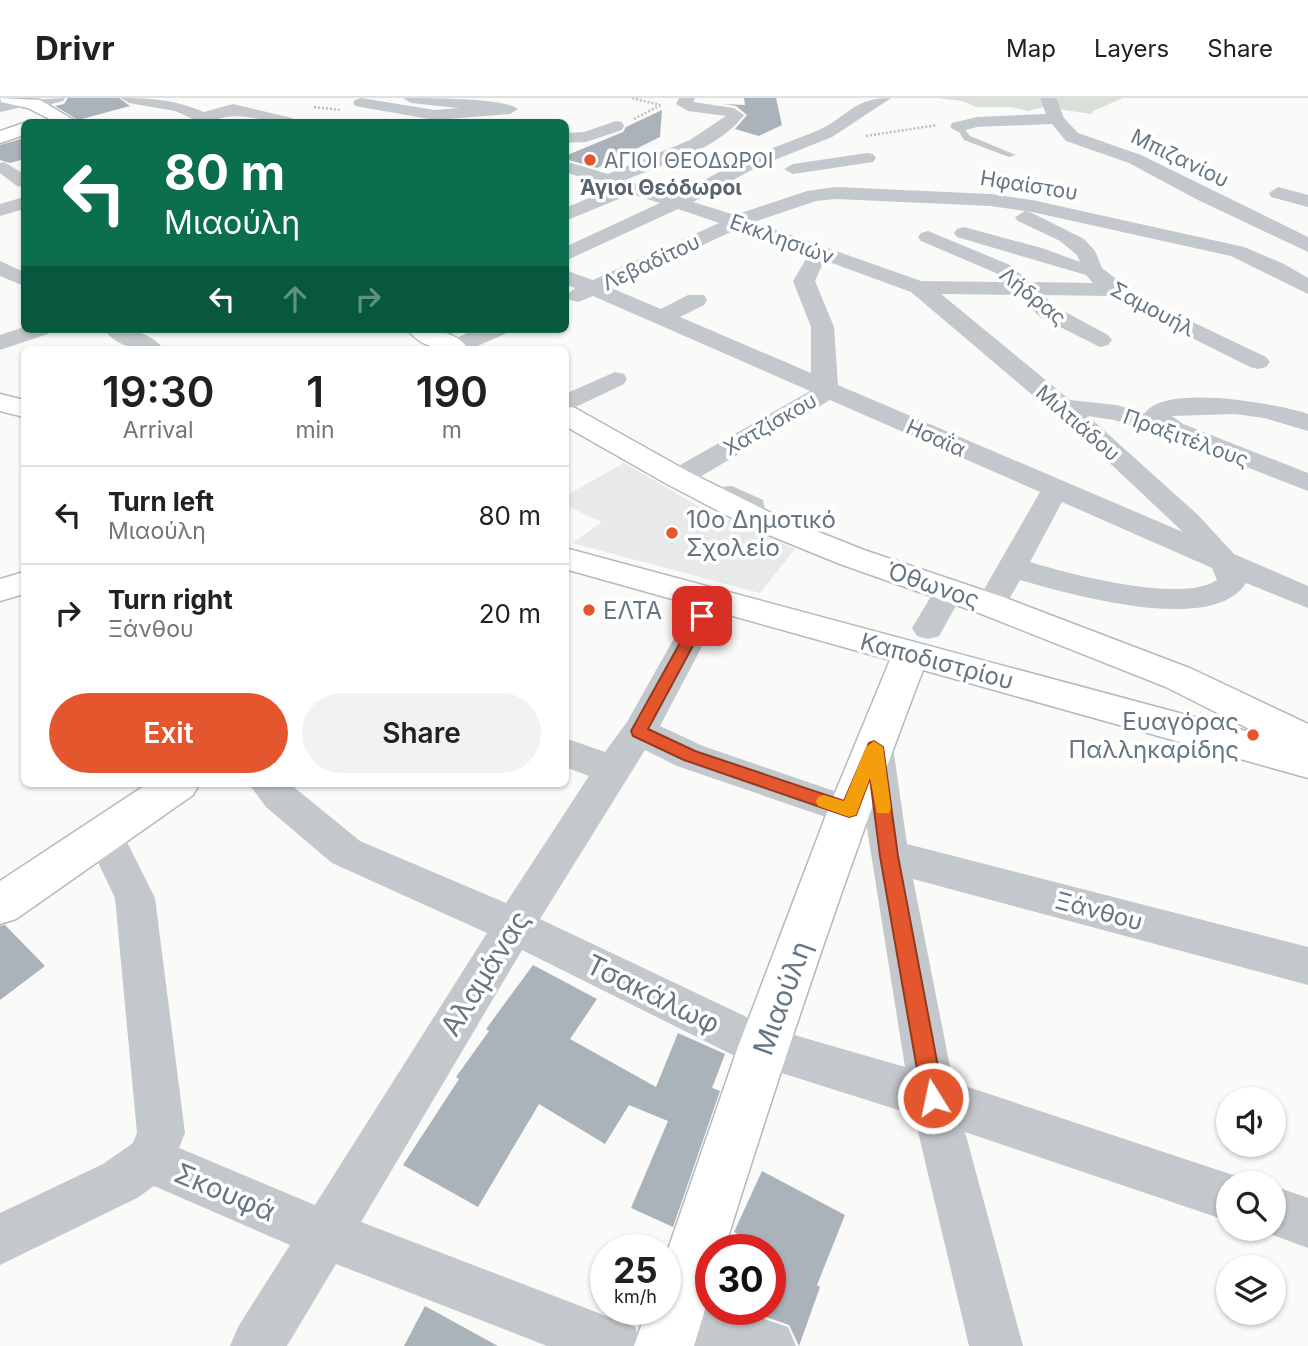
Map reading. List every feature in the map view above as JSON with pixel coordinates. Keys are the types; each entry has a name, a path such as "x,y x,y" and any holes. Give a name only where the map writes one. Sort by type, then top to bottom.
{"main road":[{"path":"21,101 54,119"},
{"path":"0,137 21,130"},
{"path":"426,333 447,346"},
{"path":"0,402 21,408"},
{"name":"Όθωνος","path":"569,415 692,485 760,520 852,557 991,605 1220,697 1308,741"},
{"name":"Καποδιστρίου","path":"569,559 711,598 919,641 1209,736 1308,763"},
{"path":"0,590 21,584"},
{"name":"Μιαούλη","path":"668,1331 763,1047 849,810 919,641"},
{"path":"1209,736 1221,728 1225,719 1226,708 1220,697"},
{"path":"0,905 103,832 174,787"}],"street":[{"path":"0,107 21,101 57,98"},
{"path":"411,98 510,109 435,115"},
{"path":"610,180 689,145 723,126 736,115 728,111 688,106 684,104 687,98"},
{"path":"569,252 782,150 841,125 852,114 883,98"},
{"name":"Μπιζανίου","path":"1048,98 1056,119 1072,137 1135,159 1203,195 1284,231 1308,246"},
{"path":"140,99 179,107 206,119"},
{"path":"358,102 453,119"},
{"path":"358,102 409,119"},
{"path":"210,119 233,109 274,119"},
{"path":"958,126 1056,119"},
{"path":"841,125 857,136"},
{"path":"569,138 586,138 616,126"},
{"path":"689,145 740,145 782,150 788,156 802,185 814,195"},
{"path":"793,169 867,159"},
{"path":"2,168 21,163"},
{"name":"Εκκλησιών","path":"569,167 736,222 919,287"},
{"path":"2,168 21,180"},
{"path":"569,213 631,187"},
{"name":"Ηφαίστου","path":"736,222 771,207 814,195 855,193 991,200 1032,206 1219,246 1259,258 1308,287"},
{"path":"1278,194 1308,201"},
{"name":"Σαμουήλ","path":"991,200 1074,243 1091,262 1092,270 1113,290 1130,301 1258,362"},
{"path":"0,210 21,204"},
{"name":"Λεβαδίτου","path":"569,298 736,222"},
{"name":"Λήδρας","path":"1092,270 1077,268 1038,253 933,232 1003,269 1048,312 1100,340"},
{"path":"0,267 21,278"},
{"name":"Χατζίσκου","path":"692,485 828,391 823,372 825,336 815,300 804,281 810,268"},
{"name":"Ησαΐα","path":"569,278 1308,598"},
{"path":"919,287 1113,290"},
{"name":"Μιλτιάδου","path":"919,287 1158,492 1215,547 1230,566"},
{"path":"661,318 696,300"},
{"path":"0,343 29,333"},
{"path":"122,333 145,346"},
{"path":"459,346 488,333"},
{"path":"569,411 615,379"},
{"path":"1179,433 1160,420 1158,413 1168,409 1231,405 1272,411 1308,423"},
{"name":"Πραξιτέλους","path":"1061,408 1097,408 1179,433 1308,483"},
{"path":"991,605 1055,490"},
{"path":"1011,567 1108,594 1170,599 1205,595 1227,589 1233,578 1230,566"},
{"path":"919,641 950,590"},
{"name":"Αλαμάνας","path":"257,1346 514,926 639,731 711,598"},
{"path":"639,731 690,756 849,810"},
{"path":"874,747 889,856 933,1098 996,1346"},
{"path":"569,754 613,770"},
{"name":"Τσακάλωφ","path":"270,787 346,852 514,926 763,1047 933,1098 1216,1192"},
{"name":"Σκουφά","path":"103,832 135,898 161,1133 150,1160 327,1235 616,1346"},
{"name":"Ξάνθου","path":"889,856 1308,966"},
{"path":"0,1240 120,1181 150,1160"},
{"path":"1286,1215 1308,1223"},
{"path":"668,1331 769,1346"}],"lane":[{"path":"958,126 967,138 1012,155"}],"path":[{"path":"616,126 661,104 632,98"},
{"path":"314,107 345,110 358,102"},
{"path":"857,136 958,126"}],"shaded area":[{"path":"937,98 1123,98 1093,111 1092,114 1043,107 1028,111 1011,107 976,107 962,101"},
{"name":"10ο Δημοτικό Σχολείο","path":"624,463 702,508 795,549 760,593 572,543 602,522 569,507 569,494"}],"building":[{"path":"68,98 119,98 130,106 76,119 55,106 64,104"},
{"path":"744,98 776,98 782,125 759,136 735,129 747,115 736,106 724,104 745,105"},
{"path":"662,110 660,137 597,168 569,160 569,154 623,132 626,127"},
{"path":"21,139 21,160 10,163 0,160 0,145"},
{"path":"5,925 45,966 0,1000 0,926"},
{"path":"533,965 597,999 570,1039 656,1087 678,1033 725,1054 712,1088 720,1091 673,1227 631,1208 668,1121 629,1105 605,1144 539,1104 478,1207 403,1165 459,1079 456,1077 489,1031 486,1029"},
{"path":"762,1171 845,1215 817,1285 820,1287 799,1346 786,1324 786,1234 734,1232"},
{"path":"425,1306 498,1346 404,1346"}],"slow traffic":[{"path":"824,801 849,810 874,747 883,808"}],"place":[{"name":"ΑΓΙΟΙ ΘΕΟΔΩΡΟΙ","path":"590,160"},
{"name":"10ο Δημοτικό Σχολείο","path":"672,533"},
{"name":"ΕΛΤΑ","path":"589,610"},
{"name":"Ευαγόρας Παλληκαρίδης","path":"1253,735"}],"district":[{"name":"Άγιοι Θεόδωροι","path":"661,187"}],"route":[{"path":"702,616 639,731 690,756 849,810 874,747 889,856 933,1098"}]}
